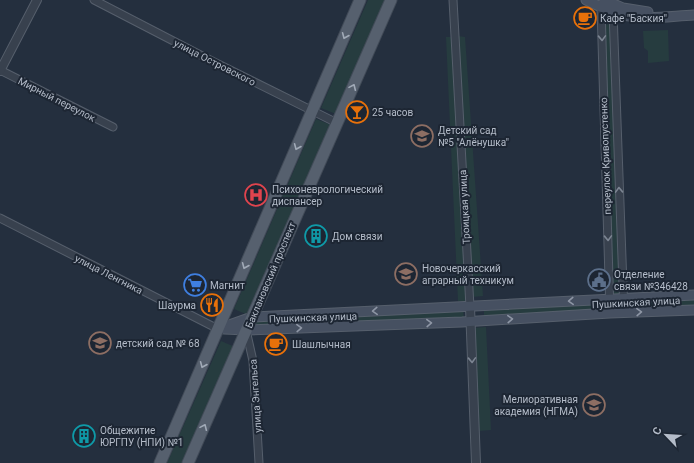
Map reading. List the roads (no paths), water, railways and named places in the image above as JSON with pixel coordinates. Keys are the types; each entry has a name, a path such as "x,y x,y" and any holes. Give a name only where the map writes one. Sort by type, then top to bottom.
{"main road":[{"path":"160,463 360,0"},
{"name":"Баклановский проспект","path":"188,463 391,0"},
{"path":"586,0 602,2 632,17 644,18 694,15"},
{"path":"614,8 644,12 694,9"},
{"name":"Пушкинская улица","path":"218,329 252,317 694,296"},
{"name":"Пушкинская улица","path":"218,329 246,330 471,322 610,313 694,310"}],"street":[{"path":"0,70 37,0"},
{"name":"улица Островского","path":"94,0 338,123"},
{"name":"Троицкая улица","path":"453,0 471,322 476,463"},
{"name":"переулок Кривопустенко","path":"602,2 610,313"},
{"name":"переулок Кривопустенко","path":"614,8 624,313"},
{"name":"Мирный переулок","path":"0,70 113,127"},
{"name":"улица Ленгника","path":"0,218 218,329"},
{"name":"улица Энгельса","path":"246,330 253,361 259,463"}],"place":[{"name":"Кафе \"Баския\"","path":"585,18"},
{"name":"25 часов","path":"357,112"},
{"name":"Детский сад №5 \"Алёнушка\"","path":"422,136"},
{"name":"Психоневрологический диспансер","path":"256,195"},
{"name":"Дом связи","path":"316,236"},
{"name":"Новочеркасский аграрный техникум","path":"406,274"},
{"name":"Отделение связи №346428","path":"599,280"},
{"name":"Магнит","path":"195,285"},
{"name":"Шаурма","path":"212,305"},
{"name":"детский сад № 68","path":"100,343"},
{"name":"Шашлычная","path":"276,344"},
{"name":"Мелиоративная академия (НГМА)","path":"594,405"},
{"name":"Общежитие ЮРГПУ (НПИ) №1","path":"84,436"}]}
